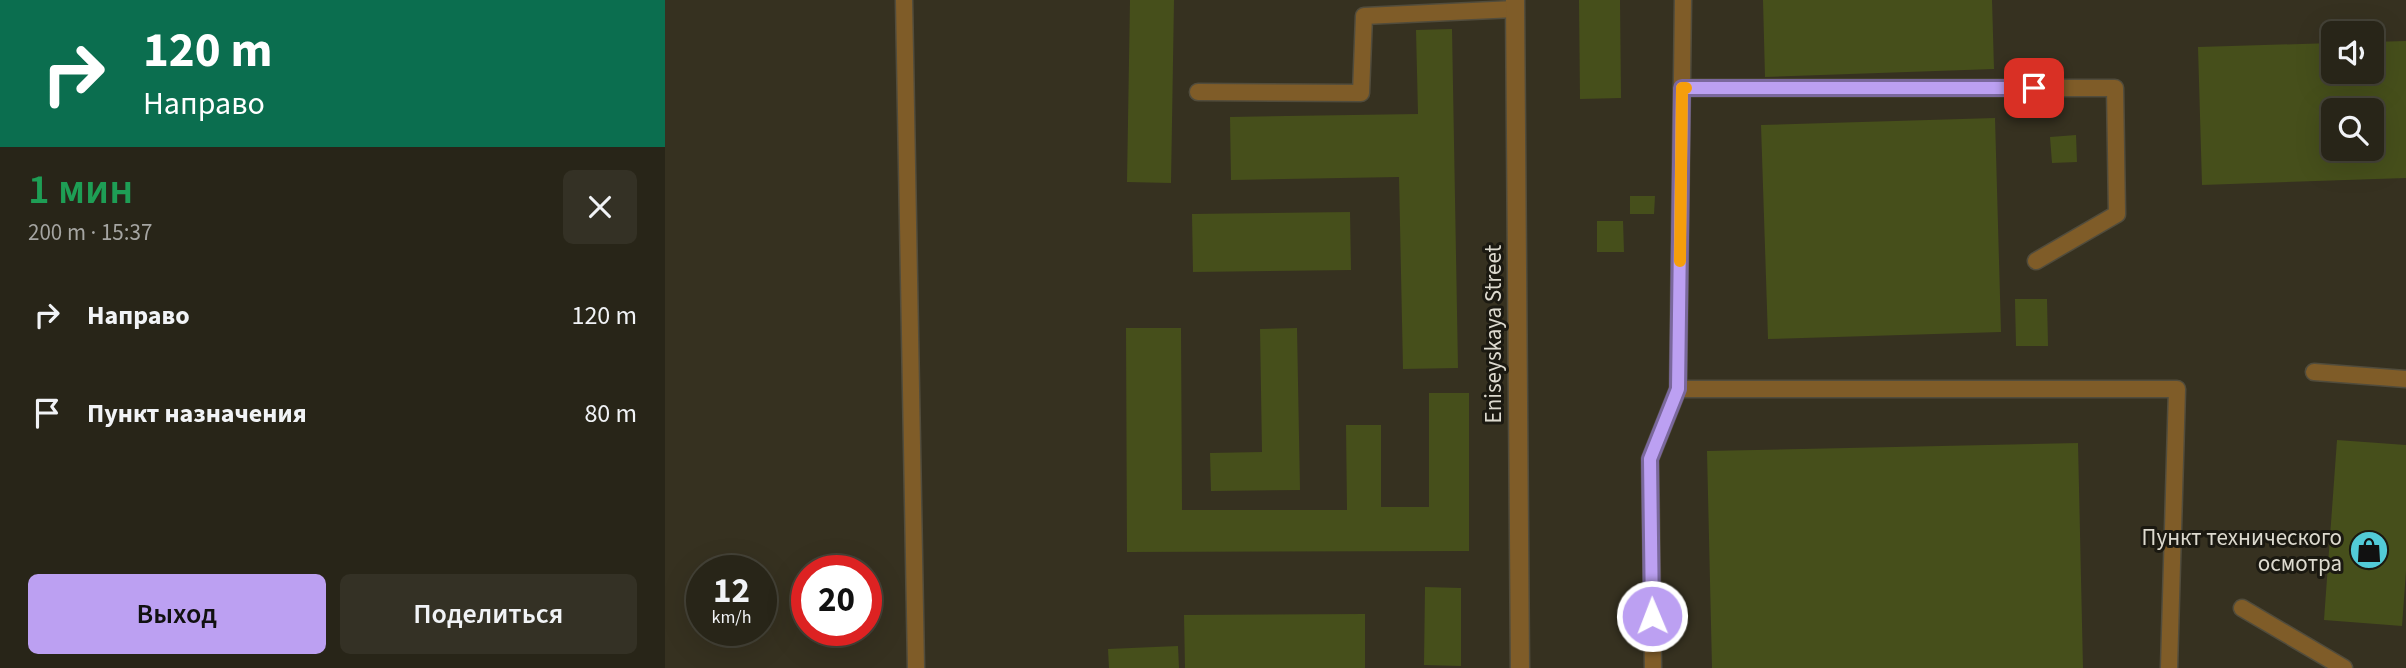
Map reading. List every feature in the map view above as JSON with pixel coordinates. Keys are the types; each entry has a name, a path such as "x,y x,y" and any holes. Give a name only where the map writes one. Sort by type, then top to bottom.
{"street":[{"name":"Eniseyskaya Street","path":"1515,5 1520,668"}],"lane":[{"path":"904,0 916,668"},
{"path":"1653,668 1650,459 1678,389 1682,0"},
{"path":"1198,92 1361,93 1364,16 1515,5"},
{"path":"1682,88 2115,88 2116,214 2036,261"},
{"path":"2314,372 2406,379"},
{"path":"1678,389 2177,389 2169,668"},
{"path":"2242,608 2344,668"}],"building":[{"path":"1130,0 1174,0 1171,183 1127,182"},
{"path":"1579,0 1620,0 1621,98 1580,99"},
{"path":"1763,0 1992,0 1994,69 1765,77"},
{"path":"1452,29 1458,368 1403,369 1399,177 1231,180 1230,117 1418,114 1416,30"},
{"path":"2406,41 2406,178 2202,185 2198,47 2321,43 2321,84 2384,84 2384,42"},
{"path":"1995,118 2001,332 1768,339 1761,125"},
{"path":"2076,135 2077,162 2052,163 2050,137"},
{"path":"1630,196 1655,196 1654,214 1630,214"},
{"path":"1350,212 1351,270 1193,272 1192,214"},
{"path":"1597,221 1623,221 1624,252 1597,252"},
{"path":"2015,299 2047,299 2048,346 2016,346"},
{"path":"1126,328 1181,328 1182,510 1347,510 1346,425 1381,425 1381,507 1429,507 1429,393 1469,393 1469,551 1127,552"},
{"path":"1297,328 1300,490 1211,491 1210,453 1262,452 1260,329"},
{"path":"2337,440 2406,445 2406,571 2402,626 2324,620"},
{"path":"2078,443 2083,668 1712,668 1707,451"},
{"path":"1425,587 1461,588 1461,666 1424,665"},
{"path":"1365,614 1365,668 1185,668 1184,615"},
{"path":"1178,646 1179,668 1109,668 1108,649"}],"slow traffic":[{"path":"1680,261 1682,88 1686,88"}],"place":[{"name":"Пункт технического осмотра","path":"2369,550"}],"route":[{"path":"1652,616 1650,459 1678,389 1682,88 2034,88"}]}
